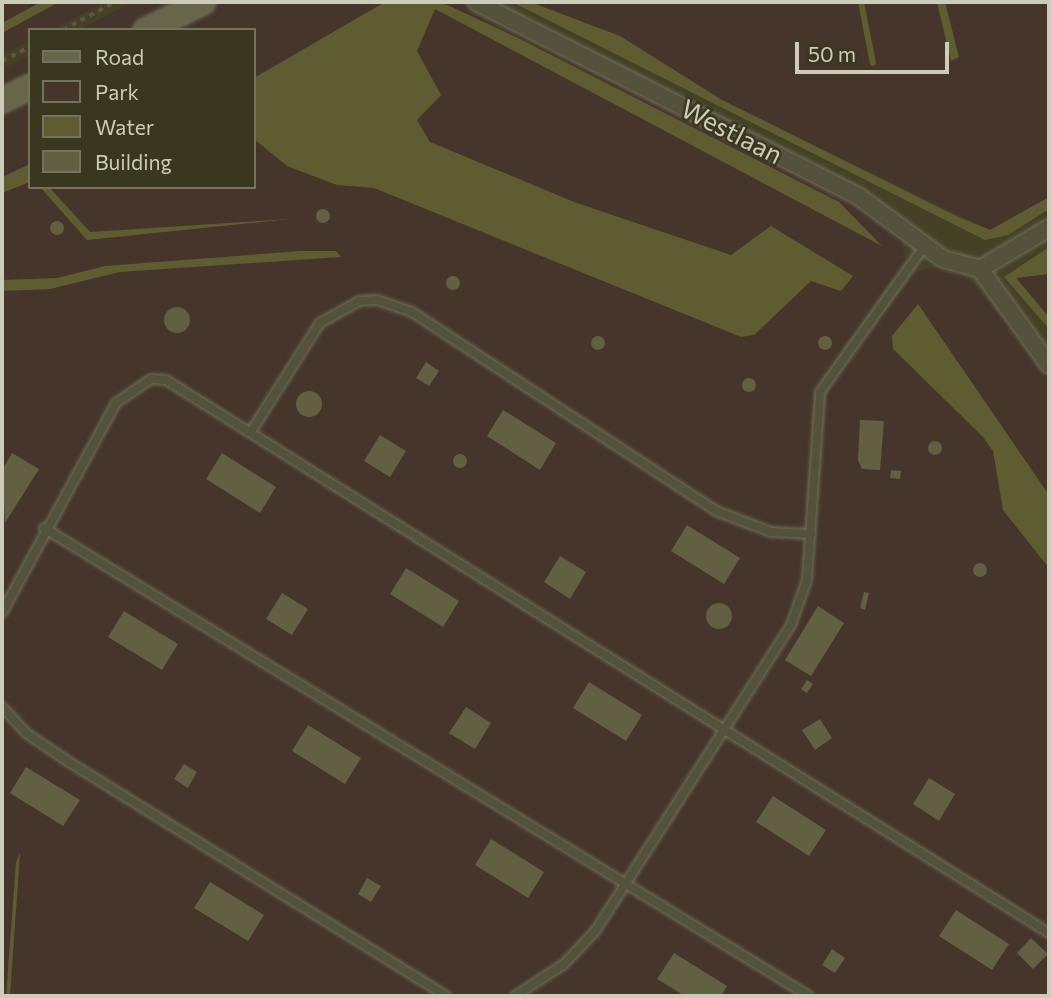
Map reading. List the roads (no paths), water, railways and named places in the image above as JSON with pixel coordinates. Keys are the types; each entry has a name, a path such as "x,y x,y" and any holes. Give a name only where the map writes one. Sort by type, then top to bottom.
{"street":[{"path":"149,28 202,2"},
{"name":"Westlaan","path":"477,2 858,196 924,247 980,269"},
{"path":"2,100 28,87"},
{"path":"1049,228 980,269 995,298 1049,365"}],"lane":[{"path":"515,996 564,964 626,886 792,625 807,580 820,391 924,247"},
{"path":"252,430 320,323 359,301 377,300 412,312 716,511 771,533 811,534"},
{"path":"2,613 44,528 116,403 151,379 192,392 1049,933"},
{"path":"44,528 809,996"},
{"path":"2,707 26,733 69,762 446,996"}],"water":[{"path":"41,2 59,2 2,33 2,23"},
{"path":"385,2 441,2 520,39 839,202 882,246 435,9 417,51 441,95 417,120 430,142 574,202 731,255 771,226 853,276 841,291 811,281 754,335 741,337 374,188 337,185 287,166 256,141 256,77"},
{"path":"512,2 530,2 620,36 722,100 956,216 990,230 1049,197 1049,209 1008,235 985,240"},
{"path":"937,2 945,2 959,57 951,61"},
{"path":"28,165 28,183 2,193 2,177"},
{"path":"42,189 51,189 90,232 289,219 87,240"},
{"path":"1049,247 1049,274 1016,278 1049,317 1049,329 1004,277"},
{"path":"300,251 336,251 341,257 120,272 50,289 2,291 2,280 57,278 105,266"},
{"path":"918,304 1049,495 1049,568 1003,510 993,451 983,437 893,349 892,336"},
{"path":"20,853 10,996 6,996 16,862"}],"waterway":[{"path":"861,2 873,63"}]}
